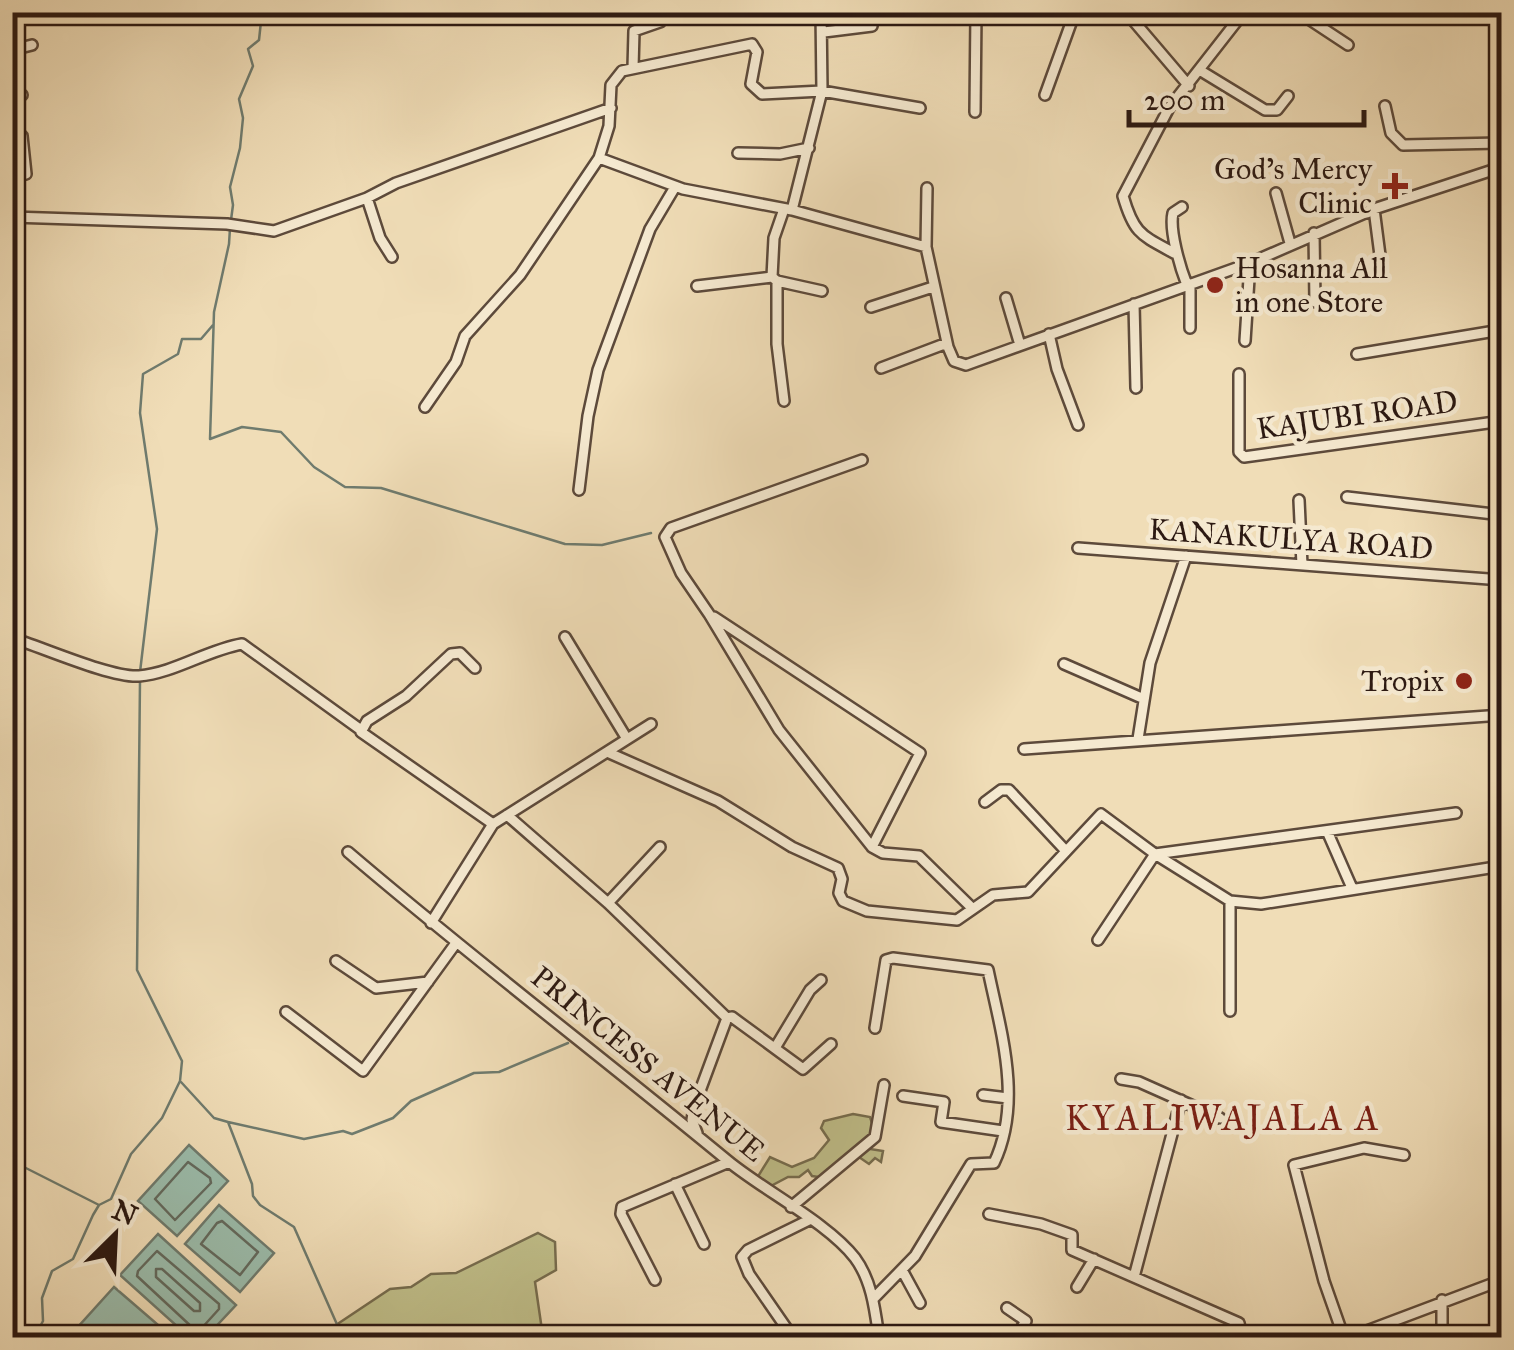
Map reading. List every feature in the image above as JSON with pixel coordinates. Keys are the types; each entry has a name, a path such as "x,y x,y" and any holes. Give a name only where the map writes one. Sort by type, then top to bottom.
{"street":[{"path":"632,68 634,31 660,22 660,12"},
{"path":"784,402 777,344 774,238 809,148 822,91 821,12"},
{"path":"974,112 976,12"},
{"path":"1045,95 1075,12"},
{"path":"1126,12 1190,86"},
{"path":"1190,328 1188,285 1174,253 1143,238 1134,227 1123,196 1169,108 1202,71 1244,12"},
{"path":"1298,12 1348,46"},
{"path":"1500,12 1502,152"},
{"path":"824,32 872,26"},
{"path":"12,50 32,44"},
{"path":"425,407 456,362 464,336 520,274 598,158 609,126 612,81 622,70 750,44 757,52 751,84 754,90 766,94 822,91 920,108"},
{"path":"1202,71 1265,110 1277,110 1288,96"},
{"path":"1385,106 1390,132 1403,145 1501,144"},
{"path":"12,217 226,224 274,231 367,198 396,182 611,108"},
{"path":"12,177 26,174 22,136"},
{"path":"738,153 780,154 809,148"},
{"path":"598,158 675,187 788,210 926,247"},
{"path":"928,188 926,247 933,287 954,361 966,365 1250,262 1374,209 1502,168"},
{"path":"579,490 598,370 650,228 675,187"},
{"path":"1276,193 1290,243"},
{"path":"367,198 380,238 392,256"},
{"path":"1174,253 1178,240 1171,217 1182,207"},
{"path":"1374,209 1381,263"},
{"path":"1502,231 1502,353"},
{"path":"1314,233 1314,302"},
{"path":"1245,341 1250,262"},
{"path":"697,286 774,279 822,291"},
{"path":"871,307 933,287"},
{"path":"1006,298 1020,345"},
{"path":"1134,304 1136,388"},
{"path":"1357,354 1501,330"},
{"path":"1050,334 1057,370 1078,425"},
{"path":"882,368 947,343"},
{"name":"KAJUBI ROAD","path":"1239,374 1239,452 1244,457 1502,421"},
{"path":"862,460 671,528 665,537 681,574 779,730 872,847 882,853 919,856 971,907"},
{"path":"1347,497 1502,514"},
{"path":"1299,500 1302,565"},
{"name":"KANAKULYA ROAD","path":"1078,548 1502,580"},
{"path":"1138,739 1150,663 1186,556"},
{"path":"709,614 920,753 872,847"},
{"path":"565,637 627,739"},
{"path":"12,638 126,676 153,673 242,644 364,736 493,824"},
{"path":"361,730 366,721 416,688 451,654 460,653 476,668"},
{"path":"1064,664 1144,699"},
{"path":"1024,749 1502,716"},
{"path":"431,923 493,824 650,724"},
{"path":"607,752 718,801 792,847 838,868 842,879 839,893 844,901 866,912 957,920 993,895 1028,892 1101,814 1230,901 1261,904 1502,866"},
{"path":"985,802 1000,790 1008,790 1065,850"},
{"path":"1098,940 1155,854 1456,813"},
{"path":"508,815 608,903 728,1018 803,1069 831,1044"},
{"path":"1327,832 1352,888"},
{"path":"608,903 660,847"},
{"name":"PRINCESS AVENUE","path":"348,852 730,1162 837,1239 854,1258 873,1299 880,1338"},
{"path":"1230,901 1230,1011"},
{"path":"286,1012 362,1071 456,943"},
{"path":"873,1299 914,1256 971,1164 994,1163 1008,1098 1008,1066 988,970 886,960 875,1028"},
{"path":"336,961 376,988 428,982"},
{"path":"774,1048 810,990 821,980"},
{"path":"697,1134 692,1120 694,1107 728,1018"},
{"path":"1121,1080 1138,1082 1220,1118"},
{"path":"791,1207 875,1138 884,1085"},
{"path":"983,1095 1008,1098"},
{"path":"902,1096 944,1102 942,1122 1003,1131"},
{"path":"1134,1277 1181,1100"},
{"path":"1404,1155 1364,1148 1294,1165 1324,1281 1346,1338 1502,1280"},
{"path":"654,1280 621,1210 730,1162"},
{"path":"674,1184 704,1244"},
{"path":"989,1214 1042,1224 1072,1235 1072,1250 1240,1324 1242,1338"},
{"path":"787,1328 749,1274 742,1257 748,1250 809,1220"},
{"path":"1076,1287 1094,1260"},
{"path":"902,1270 920,1303"},
{"path":"1442,1300 1442,1338"},
{"path":"1007,1308 1026,1321 1015,1338"},
{"path":"652,1338 664,1331"}],"shaded area":[{"path":"853,1114 870,1117 870,1149 883,1151 881,1162 875,1158 869,1164 856,1155 825,1178 812,1176 808,1170 767,1188 757,1178 770,1157 792,1167 814,1158 829,1140 821,1128 824,1121"},
{"path":"538,1233 555,1242 556,1270 535,1282 543,1337 325,1337 324,1333 390,1289 411,1287 431,1274 456,1273"}],"water":[{"path":"189,1145 228,1181 177,1236 138,1201"},
{"path":"219,1205 274,1253 240,1292 185,1244"},
{"path":"158,1234 236,1305 206,1337 189,1337 120,1275"},
{"path":"114,1287 172,1337 87,1337 77,1328"}],"waterway":[{"path":"231,220 230,187 243,118 239,99 253,66 248,49 259,40 262,12"},
{"path":"230,228 214,312 210,439 242,427 281,432 314,467 345,487 381,488 565,544 602,545 651,533"},
{"path":"140,672 157,529 140,413 143,374 178,354 182,339 201,339 213,325"},
{"path":"34,1338 43,1321 42,1298 52,1271 73,1259 99,1205 111,1199 131,1154 162,1118 180,1081 182,1061 137,970 140,680"},
{"path":"228,1122 304,1139 343,1131 352,1134 393,1118 411,1101 474,1073 499,1072 568,1043"},
{"path":"181,1082 214,1118 228,1122 253,1196 294,1227 343,1338"},
{"path":"12,1161 99,1205"}],"place":[{"name":"God's Mercy Clinic","path":"1395,186"},
{"name":"Hosanna All in one Store","path":"1215,285"},
{"name":"Tropix","path":"1464,681"}],"district":[{"name":"KYALIWAJALA A","path":"1223,1118"}]}
